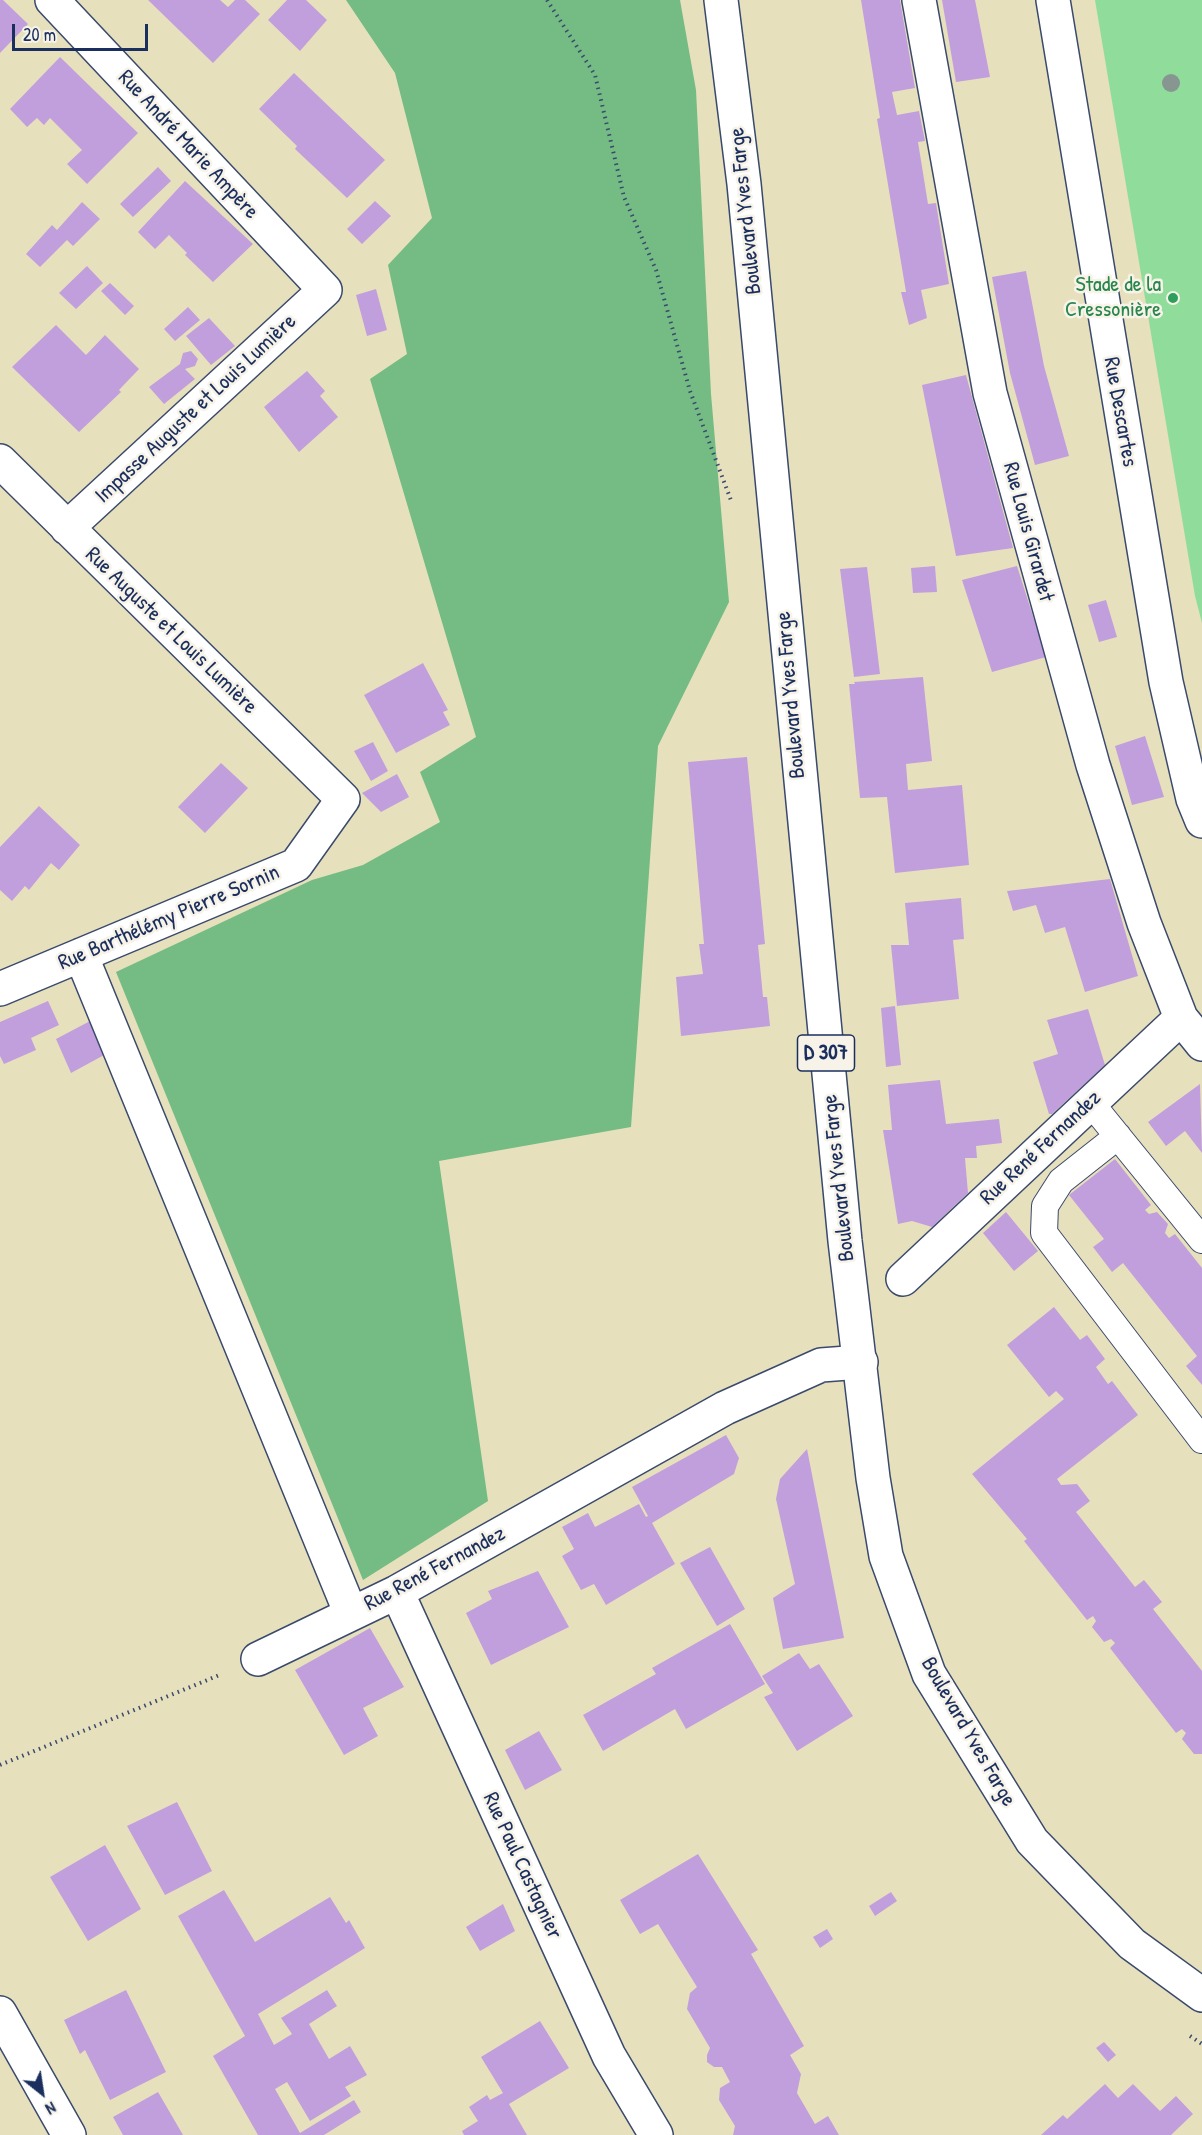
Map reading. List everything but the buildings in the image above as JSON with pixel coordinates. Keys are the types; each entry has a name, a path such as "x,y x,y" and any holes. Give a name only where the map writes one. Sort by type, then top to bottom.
{"street":[{"name":"Rue André Marie Ampère","path":"52,0 325,290"},
{"name":"Boulevard Yves Farge","path":"722,0 744,184 807,865 845,1242 873,1478 886,1556 929,1674 1032,1841 1132,1944 1202,1995"},
{"name":"Rue Louis Girardet","path":"919,0 990,393 1093,765 1144,923 1181,1018 1202,1044"},
{"name":"Rue Descartes","path":"1053,0 1166,682 1193,799 1202,822"},
{"name":"Impasse Auguste et Louis Lumière","path":"67,528 325,290"},
{"name":"Rue Auguste et Louis Lumière","path":"0,461 343,799"},
{"name":"Rue Barthélémy Pierre Sornin","path":"0,989 296,865 343,799"},
{"path":"81,955 351,1614"},
{"name":"Rue René Fernandez","path":"903,1279 1181,1018"},
{"name":"Rue René Fernandez","path":"258,1659 397,1592 725,1408 821,1365 861,1362"},
{"name":"Rue Paul Castagnier","path":"397,1592 609,2056 656,2135"},
{"path":"0,2013 69,2135"}],"lane":[{"path":"1090,1101 1202,1240"},
{"path":"1118,1136 1061,1182 1045,1206 1044,1233 1202,1440"}],"path":[{"path":"548,0 595,75 624,197 656,270 690,392 736,513"},
{"path":"0,1765 258,1659"}],"green space":[{"path":"346,0 680,0 696,90 711,394 729,602 658,746 631,1127 439,1161 488,1501 363,1580 116,972 312,880 363,865 440,822 420,772 476,737 370,379 407,354 388,265 432,218 395,73"},
{"name":"Stade de la Cressonière","path":"1095,0 1202,0 1202,623 1195,596"}],"place":[{"name":"Stade de la Cressonière","path":"1173,298"}]}
